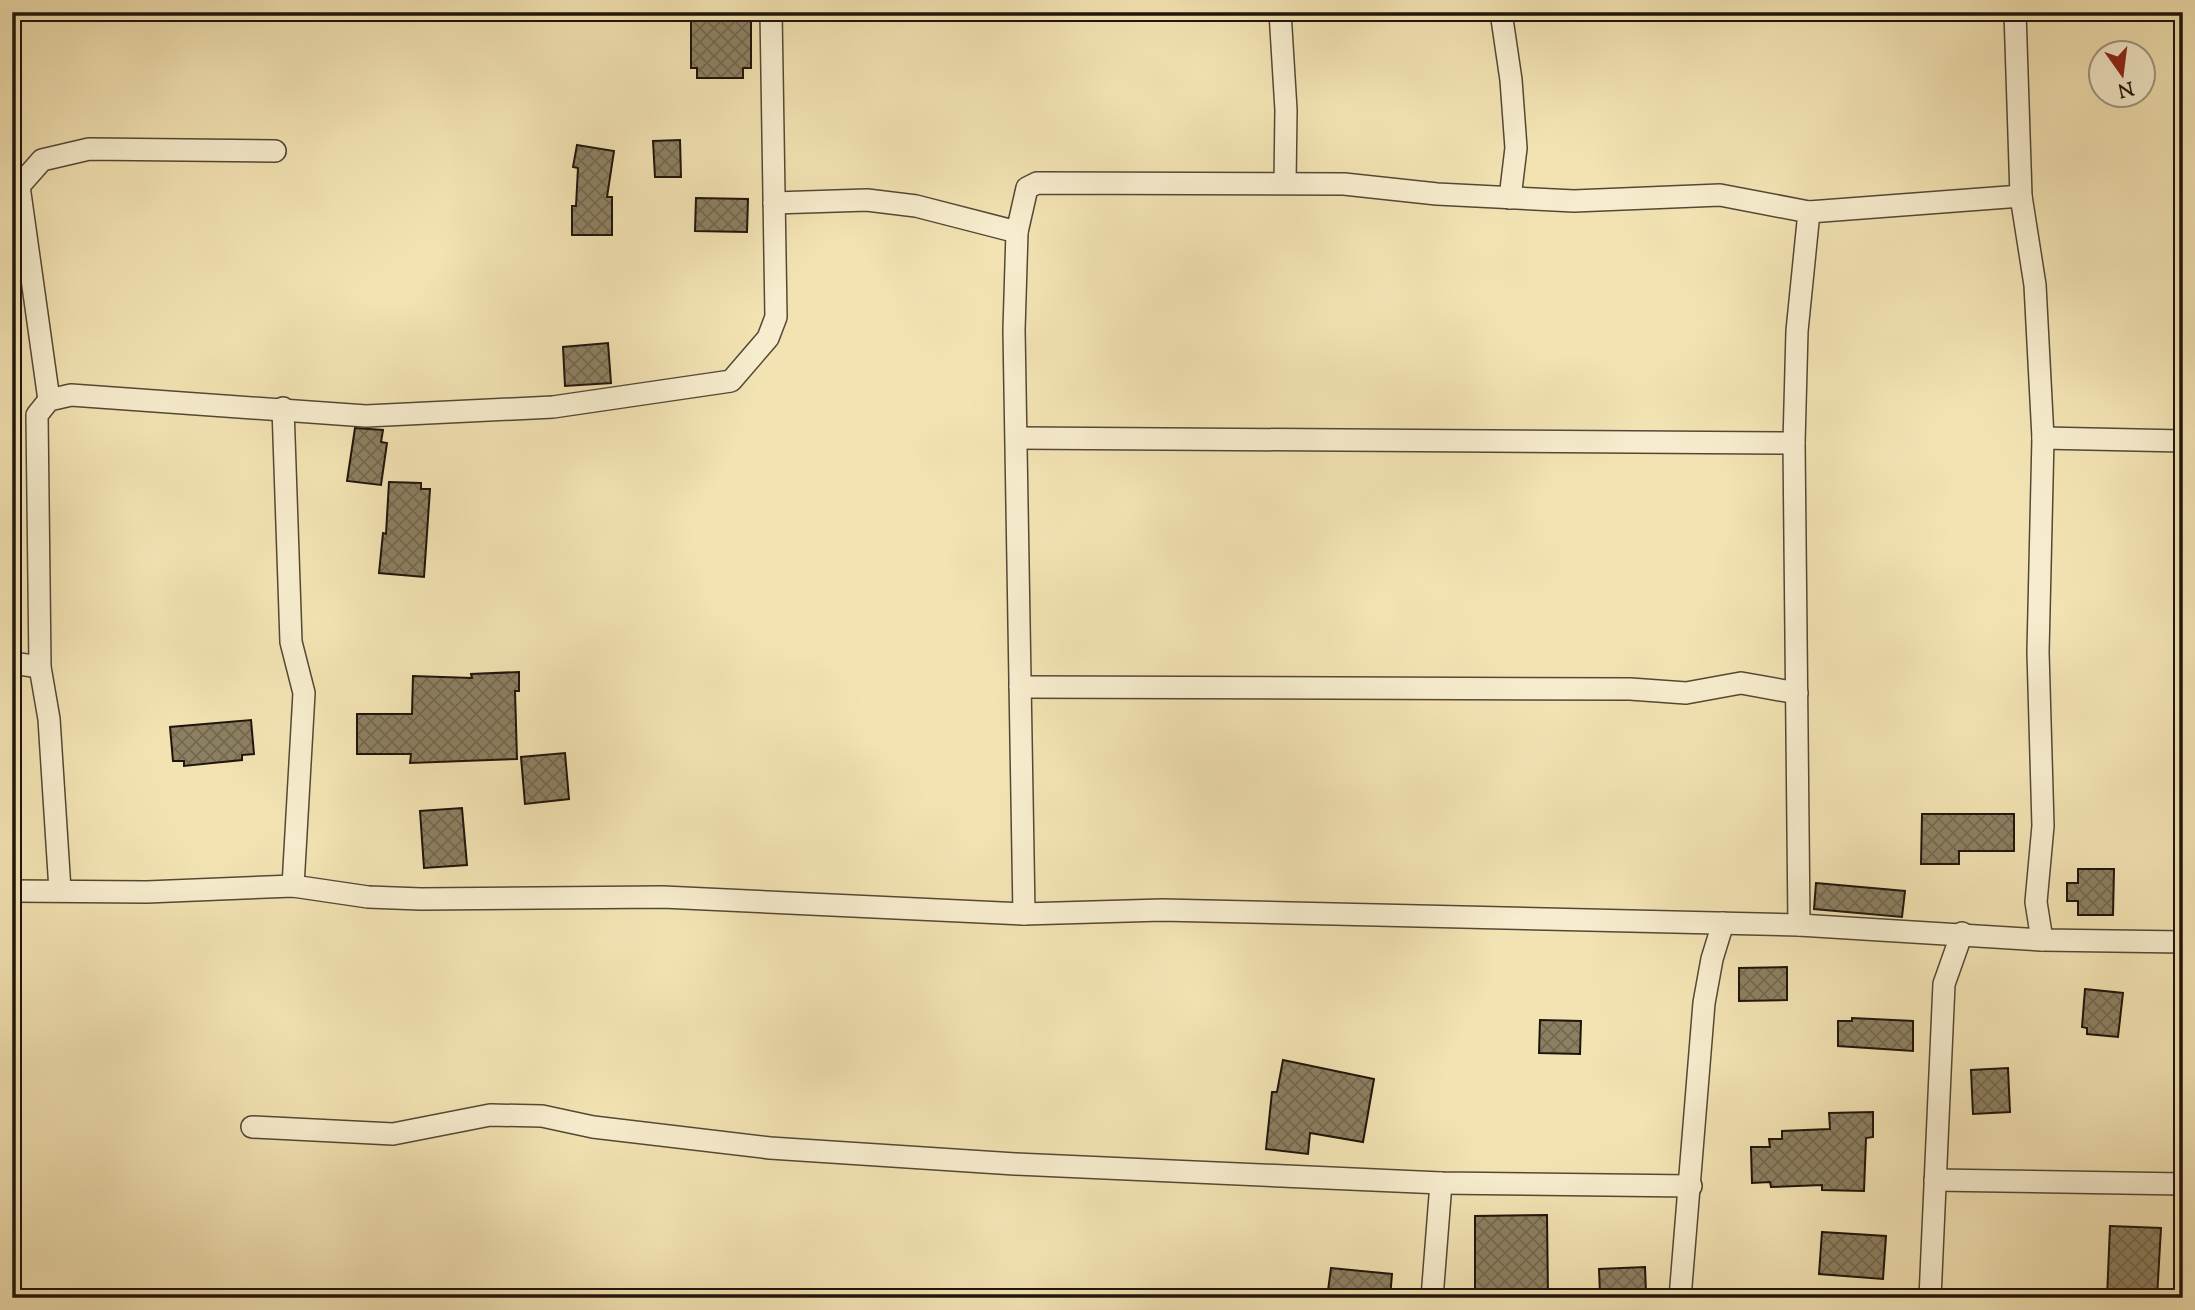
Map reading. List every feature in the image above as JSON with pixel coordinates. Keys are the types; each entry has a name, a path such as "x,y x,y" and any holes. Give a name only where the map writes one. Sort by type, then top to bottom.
{"street":[{"path":"60,890 49,719 40,667 37,415 49,400 71,395 366,416 552,407 731,381 768,338 776,317 771,12"},
{"path":"1280,12 1286,110 1285,183"},
{"path":"2015,12 2021,196 2035,285 2043,438 2038,652 2043,826 2036,902 2042,940"},
{"path":"1503,13 1516,148 1510,198"},
{"path":"49,400 19,186 41,160 89,149 275,151"},
{"path":"1024,914 1018,438 1014,330 1017,232 1027,188 1037,183 1285,183 1344,184 1437,194 1574,201 1720,195 1809,212 2021,196"},
{"path":"774,202 867,200 916,206 1017,232"},
{"path":"1799,925 1794,443 1797,331 1809,212"},
{"path":"283,408 291,642 304,692 293,886"},
{"path":"1018,438 1794,443"},
{"path":"2043,438 2183,441"},
{"path":"12,663 40,667"},
{"path":"1020,687 1630,689 1686,693 1741,682 1797,693"},
{"path":"12,891 147,892 293,886 368,897 421,900 663,897 1024,914 1162,909 1799,925 2042,940 2183,942"},
{"path":"1681,1298 1704,1003 1712,959 1723,923"},
{"path":"1930,1298 1944,984 1962,933"},
{"path":"252,1127 393,1133 490,1115 542,1116 593,1127 770,1148 1015,1164 1441,1183 1691,1186"},
{"path":"1935,1180 2183,1184"},
{"path":"1432,1298 1441,1183"}],"building":[{"path":"691,12 751,12 751,68 743,68 743,78 697,78 697,68 691,68"},
{"path":"680,140 681,177 655,177 653,141"},
{"path":"577,145 614,151 607,197 612,197 612,235 572,235 572,206 576,206 578,168 573,167"},
{"path":"696,198 748,199 747,232 695,231"},
{"path":"608,343 611,383 565,386 563,347"},
{"path":"355,428 383,430 381,442 387,443 381,485 347,481"},
{"path":"389,482 421,483 421,489 430,489 424,577 379,573 383,533 386,534"},
{"path":"519,672 519,691 515,691 517,759 410,763 411,754 357,754 357,714 412,714 413,676 472,678 471,674"},
{"path":"251,720 254,754 242,755 242,760 184,766 184,761 173,761 170,727"},
{"path":"565,753 569,799 525,804 521,757"},
{"path":"462,808 467,865 424,868 420,811"},
{"path":"1922,814 2014,814 2014,851 1959,851 1959,864 1921,864"},
{"path":"2078,869 2114,869 2113,915 2078,915 2078,901 2067,901 2067,883 2078,883"},
{"path":"1816,883 1905,891 1902,917 1814,909"},
{"path":"1787,967 1787,1000 1739,1001 1739,968"},
{"path":"2085,989 2123,993 2118,1037 2087,1034 2087,1028 2082,1027"},
{"path":"1852,1018 1913,1021 1913,1051 1838,1046 1838,1021 1852,1021"},
{"path":"1540,1020 1581,1021 1580,1054 1539,1053"},
{"path":"1283,1060 1374,1079 1363,1142 1310,1133 1308,1154 1266,1149 1272,1092 1277,1092"},
{"path":"2008,1068 2010,1112 1973,1114 1971,1070"},
{"path":"1873,1112 1873,1137 1866,1138 1864,1191 1822,1190 1822,1185 1771,1187 1770,1182 1752,1183 1751,1147 1770,1147 1769,1139 1782,1139 1782,1131 1830,1129 1829,1113"},
{"path":"1547,1215 1548,1298 1475,1298 1475,1216"},
{"path":"2110,1226 2161,1228 2157,1298 2107,1298"},
{"path":"1822,1232 1886,1236 1883,1279 1819,1274"},
{"path":"1645,1267 1646,1293 1600,1294 1599,1269"},
{"path":"1331,1268 1392,1274 1390,1298 1327,1298"}]}
